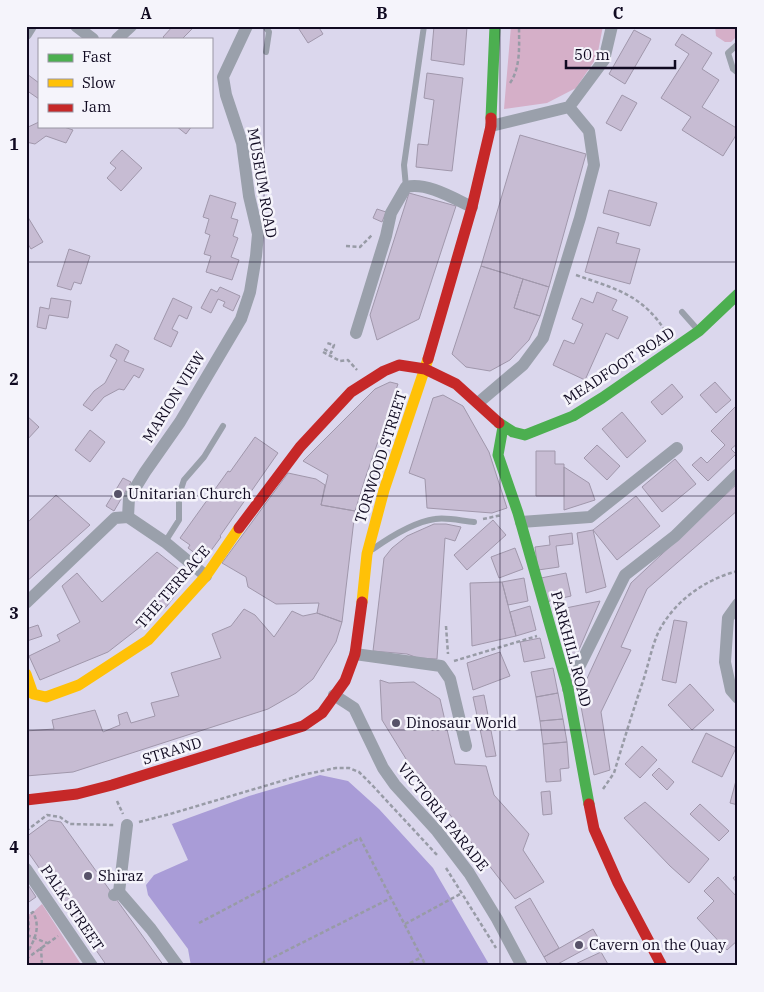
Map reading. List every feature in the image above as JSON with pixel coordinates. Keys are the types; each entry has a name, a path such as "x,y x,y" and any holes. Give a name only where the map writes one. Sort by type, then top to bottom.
{"street":[{"path":"26,34 31,26"},
{"path":"76,26 92,38"},
{"path":"118,38 131,26"},
{"name":"MUSEUM ROAD","path":"247,26 223,77 226,95 242,143 249,196 258,234 250,292"},
{"name":"TORWOOD STREET","path":"322,713 344,681 355,654 361,618 367,554 384,490 425,370 472,207 492,126 495,26"},
{"path":"492,126 569,107 604,60 612,26"},
{"path":"478,403 523,365 543,338 564,270 594,165 589,131 569,107"},
{"path":"356,333 391,213 406,187 414,185 441,193 472,207"},
{"name":"MARION VIEW","path":"128,518 129,498 180,422 241,320 250,292"},
{"name":"MEADFOOT ROAD","path":"503,427 525,435 573,416 699,331 738,294"},
{"name":"THE TERRACE","path":"30,696 46,696 79,685 148,640 206,576 249,513 300,447 351,392 384,371 399,365 425,370"},
{"path":"425,370 456,384 503,427"},
{"name":"PARKHILL ROAD","path":"503,427 498,455 520,518 568,689 594,829 618,883 662,966"},
{"path":"520,518 590,517 677,448"},
{"path":"568,689 626,575 675,536 738,474"},
{"path":"26,603 115,518 128,518 161,539 206,576"},
{"path":"738,604 728,618 725,662 731,690 738,698"},
{"path":"355,654 445,665 466,746"},
{"path":"26,674 30,696"},
{"name":"VICTORIA PARADE","path":"334,695 354,708 383,768 395,785 437,831 469,873 498,919 522,966"},
{"name":"STRAND","path":"26,800 77,794 112,785 303,726 322,713"},
{"path":"126,825 116,893 151,929 178,966"},
{"name":"PALK STREET","path":"26,869 92,966"}],"lane":[{"path":"265,26 269,32 266,52"},
{"path":"406,187 404,165 424,26"},
{"path":"738,44 728,53 733,68 738,73"},
{"path":"682,312 699,331"},
{"path":"161,539 179,520 179,495 184,480 204,457 223,426"},
{"path":"367,554 388,538 436,519 474,522"}],"path":[{"path":"493,87 508,86 515,75 520,26"},
{"path":"346,246 360,247 377,228 387,230"},
{"path":"564,270 620,290 633,297 648,307 668,334"},
{"path":"327,343 334,345 332,352 324,351 340,362 348,360 358,371"},
{"path":"474,522 520,518"},
{"path":"614,773 654,645 665,622 697,587 718,576 738,571"},
{"path":"446,626 445,665 551,631"},
{"path":"26,831 47,815 60,817 70,824 126,825 302,775 336,768 349,768 359,772 443,862 499,954"},
{"path":"199,923 360,838 426,966"},
{"path":"405,924 462,893"},
{"path":"256,966 391,898"},
{"path":"26,954 35,938 37,934 37,921 33,912 28,916 29,928 27,936 35,938 47,942 26,959"},
{"path":"41,947 42,966"},
{"path":"404,966 422,957"}],"shaded area":[{"path":"511,26 603,26 597,57 576,88 547,103 504,109"},
{"path":"715,26 738,26 738,35 731,42 725,42 716,36"},
{"path":"320,775 348,781 379,809 433,868 490,966 191,966 188,949 148,895 146,885 154,875 188,860 172,824 249,796"},
{"path":"42,904 82,966 26,966 26,914 31,914"}],"building":[{"path":"173,26 190,26 192,29 183,38 163,37"},
{"path":"297,26 318,26 323,34 308,43"},
{"path":"434,26 467,27 464,65 431,60"},
{"path":"634,30 651,39 625,84 609,74"},
{"path":"682,34 712,53 702,69 719,80 702,107 738,129 723,156 682,130 691,117 661,98 689,54 675,45"},
{"path":"427,73 463,78 452,171 416,167 418,144 428,145 434,100 424,98"},
{"path":"27,74 38,82 38,98 26,90"},
{"path":"622,95 637,103 621,131 606,123"},
{"path":"38,122 38,128 67,128 73,130 66,143 46,136 35,144 26,142 26,128"},
{"path":"178,128 190,128 186,134"},
{"path":"520,135 586,154 549,287 481,266"},
{"path":"122,150 142,168 121,191 107,178 116,168 110,163"},
{"path":"609,190 657,203 650,226 603,213"},
{"path":"409,193 456,206 419,319 377,340 370,315"},
{"path":"210,195 236,203 231,218 238,220 233,236 238,238 231,257 239,260 232,280 206,272 211,256 204,254 210,235 205,233 209,219 203,217"},
{"path":"377,209 386,212 382,222 373,218"},
{"path":"26,214 43,242 31,249 26,241"},
{"path":"598,227 619,233 616,243 640,249 630,284 585,272"},
{"path":"69,249 90,256 81,284 74,282 71,290 57,286"},
{"path":"481,266 523,279 514,308 540,316 529,340 510,360 490,371 466,367 452,354"},
{"path":"523,279 549,287 540,316 514,308"},
{"path":"220,287 240,296 233,311 223,306 225,302 218,299 211,313 201,308 211,289 217,292"},
{"path":"597,292 617,300 612,310 628,317 618,339 606,333 585,380 553,365 564,340 574,344 583,324 572,319 581,298 593,303"},
{"path":"51,298 71,301 68,318 49,315 46,329 37,327 40,307 49,309"},
{"path":"173,298 192,307 187,319 179,315 172,329 178,332 171,347 154,339"},
{"path":"116,344 129,351 124,361 144,369 139,378 134,375 124,390 119,389 104,397 92,411 83,405 94,391 105,383 117,360 110,356"},
{"path":"390,382 398,384 355,511 321,505 328,475 303,461 375,389"},
{"path":"715,382 731,400 716,413 700,395"},
{"path":"672,384 683,397 662,415 651,402"},
{"path":"443,395 463,406 489,452 507,508 492,513 427,508 425,479 409,473 433,398"},
{"path":"737,405 738,443 731,449 736,454 708,481 692,465 701,457 707,463 725,445 711,431"},
{"path":"622,412 646,441 627,458 602,429"},
{"path":"26,415 39,427 26,441"},
{"path":"90,430 105,442 90,462 75,450"},
{"path":"255,437 278,453 204,560 188,548 190,545 180,538"},
{"path":"597,445 620,466 607,480 584,458"},
{"path":"536,451 555,451 555,464 564,464 564,496 536,496"},
{"path":"675,459 696,484 662,512 642,487"},
{"path":"564,467 589,483 595,500 564,510"},
{"path":"288,473 316,479 325,485 321,505 355,511 342,622 317,613 319,603 276,604 248,587 246,577 222,563"},
{"name":"Unitarian Church","path":"123,478 131,482 114,511 106,506"},
{"path":"738,483 738,510 647,589 621,647 631,650 601,712 610,770 594,775 579,696 631,583"},
{"path":"56,495 90,525 26,582 26,524"},
{"path":"636,496 660,526 617,560 593,530"},
{"path":"493,520 506,535 467,570 454,555"},
{"path":"434,524 461,527 455,541 445,538 437,659 373,651 384,558 392,548 407,536"},
{"path":"593,530 606,587 586,593 577,533"},
{"path":"572,533 573,544 556,546 559,567 538,570 535,547 550,545 549,536"},
{"path":"515,548 523,569 499,578 491,557"},
{"path":"157,552 189,577 167,606 108,652 40,680 29,656 60,641 57,635 80,622 62,586 77,573 102,602"},
{"path":"566,573 571,596 546,602 541,578"},
{"path":"524,578 528,601 508,605 502,582"},
{"path":"502,582 516,636 472,646 470,583"},
{"path":"600,601 578,652 569,657 556,610"},
{"path":"530,606 536,630 516,636 510,612"},
{"path":"244,609 255,615 274,637 292,611 303,616 317,613 342,622 336,642 313,679 296,693 268,709 73,772 26,776 26,731 54,729 52,720 95,710 103,732 120,725 118,715 127,712 131,723 155,716 151,703 179,696 171,673 221,658 212,634 231,626"},
{"path":"674,620 687,622 676,683 662,680"},
{"path":"38,625 42,636 27,641 26,629"},
{"path":"540,638 545,658 524,662 520,642"},
{"path":"500,652 510,676 473,690 467,663"},
{"path":"553,668 558,693 536,697 531,672"},
{"path":"380,680 389,683 414,682 440,699 455,764 486,766 494,795 529,834 523,850 544,882 515,899 444,807 419,780 382,720"},
{"path":"690,684 714,710 692,730 668,705"},
{"path":"558,693 563,719 540,721 536,697"},
{"path":"484,695 496,756 486,757 473,697"},
{"path":"563,719 567,742 543,744 540,721"},
{"path":"706,733 736,748 722,777 692,762"},
{"path":"567,742 569,768 560,769 561,781 546,782 543,744"},
{"path":"642,746 657,760 640,778 625,764"},
{"path":"659,768 674,782 667,790 652,775"},
{"path":"738,773 738,805 730,803"},
{"path":"550,791 552,814 543,815 541,792"},
{"path":"645,802 709,859 689,883 624,818"},
{"path":"700,804 729,831 719,841 690,814"},
{"path":"49,820 61,822 164,966 107,966 26,849 26,837"},
{"path":"738,874 738,884 733,878"},
{"path":"718,877 738,898 738,940 727,950 697,918 714,901 704,891"},
{"path":"26,882 36,897 26,904"},
{"path":"530,898 559,948 544,957 515,907"},
{"name":"Cavern on the Quay","path":"593,929 600,941 554,966 549,966 544,957"},
{"path":"601,952 609,966 571,966"}],"traffic: fast":[{"path":"491,118 495,26"},
{"path":"499,423 513,432 525,435 573,416 699,331 738,294"},
{"path":"503,427 498,455 518,513 568,689 589,804"}],"traffic: slow":[{"path":"362,602 367,554 384,490 428,359"},
{"path":"26,674 33,694 46,697 79,685 148,640 206,576 239,528"}],"traffic: jam":[{"path":"428,359 472,207 491,126 491,118"},
{"path":"239,528 300,447 351,392 384,371 399,365 425,369 456,384 499,423"},
{"path":"26,800 77,794 112,785 303,726 322,713 345,681 355,654 362,602"},
{"path":"589,804 594,829 618,883 662,966"}],"place":[{"name":"Unitarian Church","path":"118,494"},
{"name":"Dinosaur World","path":"396,723"},
{"name":"Shiraz","path":"88,876"},
{"name":"Cavern on the Quay","path":"579,945"}]}
